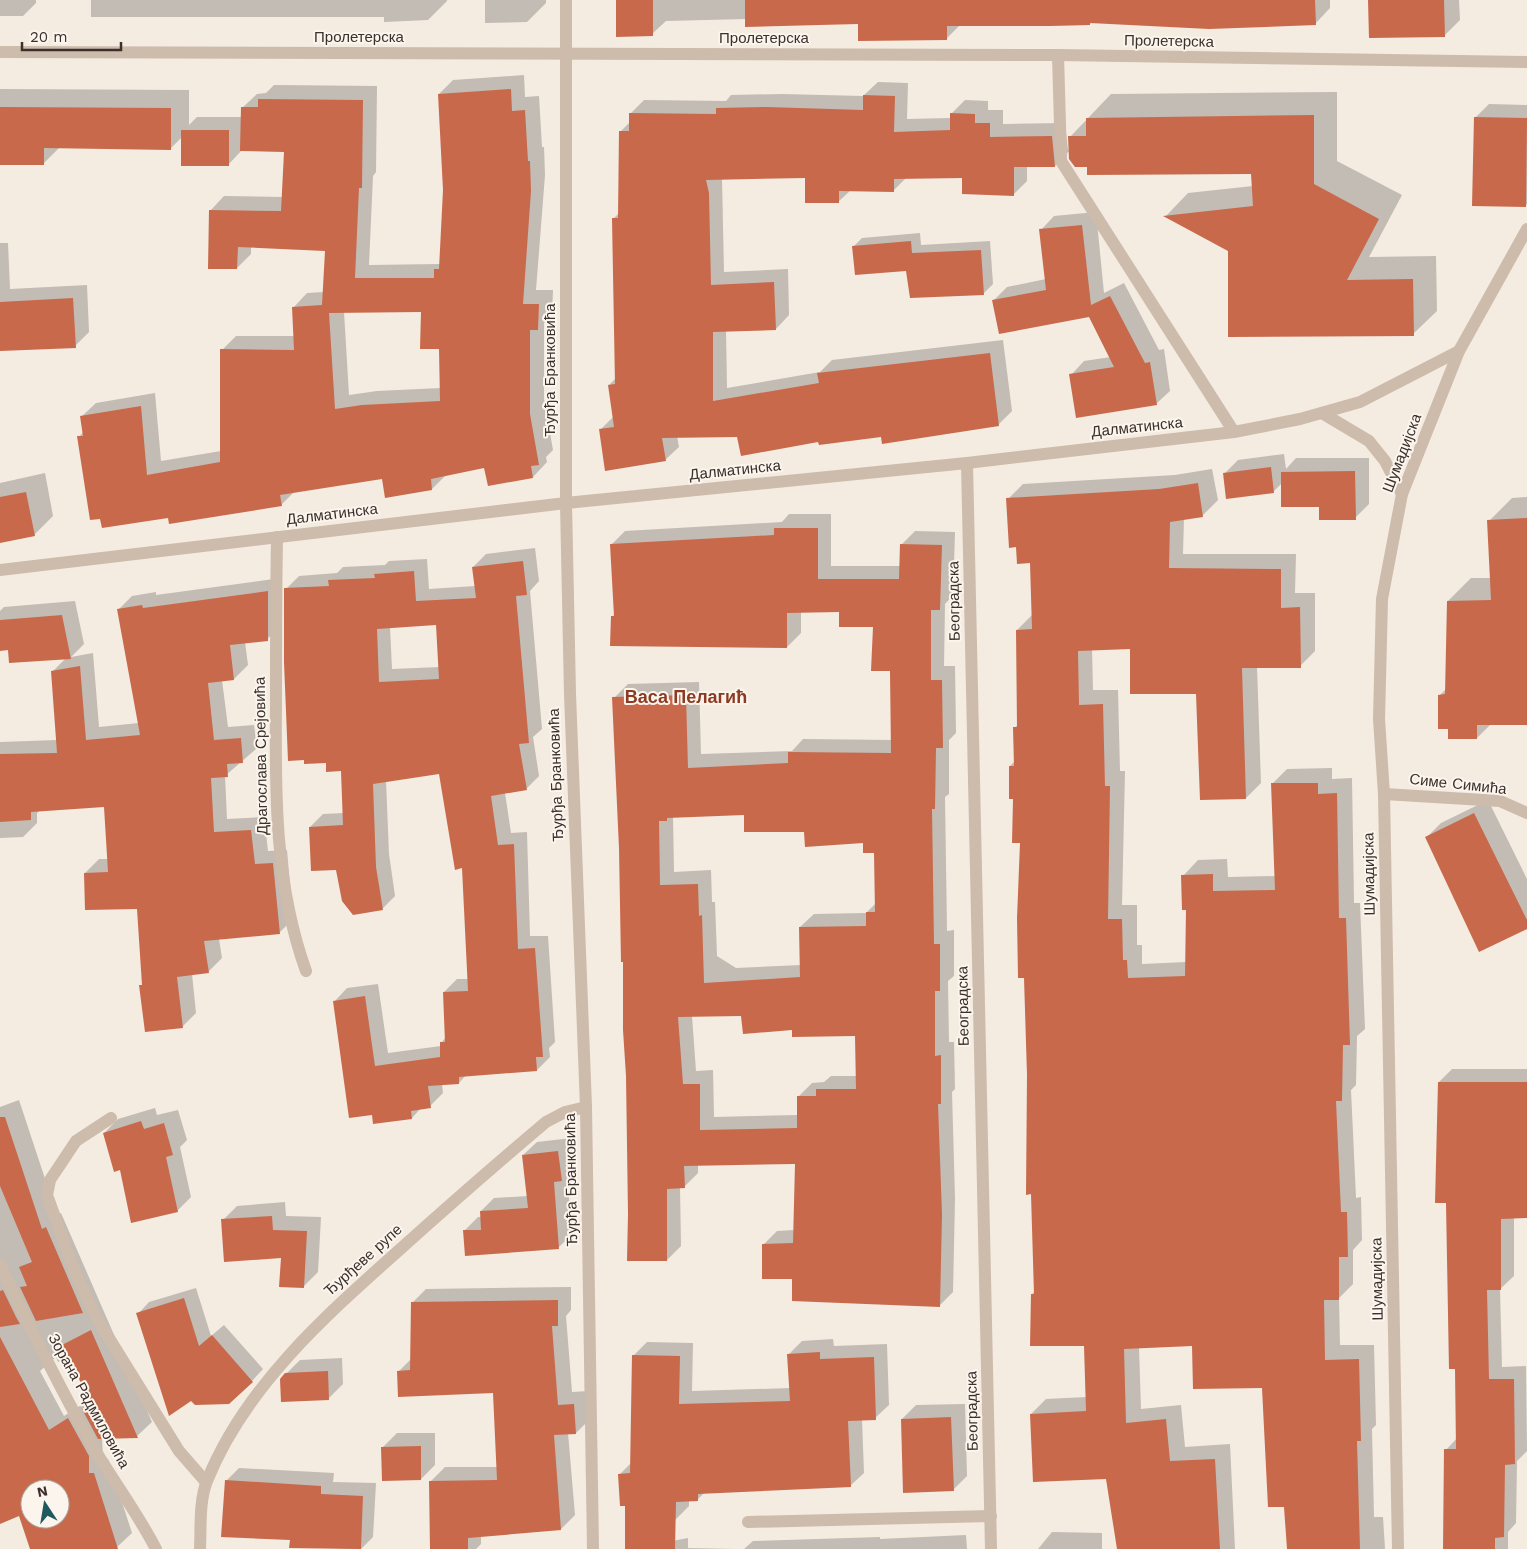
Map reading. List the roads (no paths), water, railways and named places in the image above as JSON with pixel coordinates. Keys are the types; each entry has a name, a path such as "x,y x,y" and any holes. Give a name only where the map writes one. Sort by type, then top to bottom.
{"street":[{"name":"Ђурђа Бранковића","path":"566,0 566,504 570,694 586,1107 593,1549"},
{"name":"Пролетерска","path":"0,52 1058,55 1527,62"},
{"path":"1058,55 1061,161 1234,432"},
{"name":"Шумадијска","path":"1398,1549 1384,794 1379,719 1382,599 1402,494 1459,351 1527,228"},
{"name":"Далматинска","path":"0,570 566,504 967,463 1234,432 1322,413 1360,402 1459,351"},
{"path":"1322,413 1369,442 1386,461 1402,494"},
{"name":"Београдска","path":"967,463 991,1549"},
{"name":"Драгослава Срејовића","path":"277,537 276,798 280,856 287,904 297,945 306,971"},
{"name":"Симе Симића","path":"1384,794 1500,801 1527,813"},
{"name":"Ђурђеве рупе","path":"200,1549 206,1482 236,1426 256,1397 298,1345 337,1306 546,1122 565,1112 586,1107"},
{"path":"111,1118 76,1141 50,1180 47,1195 73,1267 94,1314 180,1451 206,1482"},
{"name":"Зорана Радмиловића","path":"0,1264 54,1375 99,1456 156,1549"},
{"path":"748,1522 991,1516"}],"district":[{"name":"Васа Пелагић","path":"686,697"}]}
